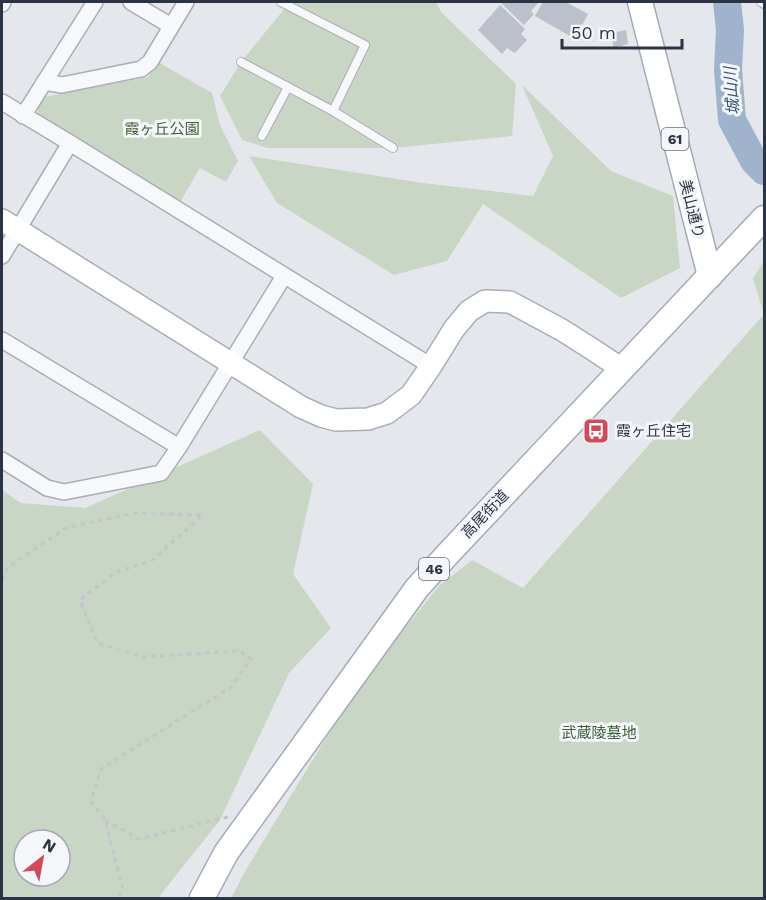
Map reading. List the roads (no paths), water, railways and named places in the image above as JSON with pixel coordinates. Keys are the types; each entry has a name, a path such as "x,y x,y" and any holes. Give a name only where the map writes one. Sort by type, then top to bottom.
{"main road":[{"name":"美山通り","path":"640,2 710,276"},
{"name":"高尾街道","path":"202,898 226,853 417,588 765,218"}],"street":[{"path":"23,116 95,2"},
{"path":"131,2 171,26"},
{"path":"44,82 62,85 141,69 150,62 186,2"},
{"path":"2,102 432,366"},
{"path":"2,256 10,225 70,143"},
{"path":"10,225 301,406 321,416 336,420 368,419 387,413 411,395 454,329 469,311 485,301 510,302 562,330 622,369"},
{"path":"2,460 46,488 64,492 161,473 284,276"},
{"path":"2,340 179,447"}],"lane":[{"path":"286,3 365,45 333,111"},
{"path":"241,62 333,111 393,148"},
{"path":"262,135 288,87"}],"waterway":[{"name":"城山川","path":"727,2 730,30 728,70 732,120 754,161 764,171"}],"place":[{"name":"霞ヶ丘住宅","path":"596,431"}],"park label":[{"name":"霞ヶ丘公園","path":"162,129"},
{"name":"武蔵陵墓地","path":"599,733"}]}
